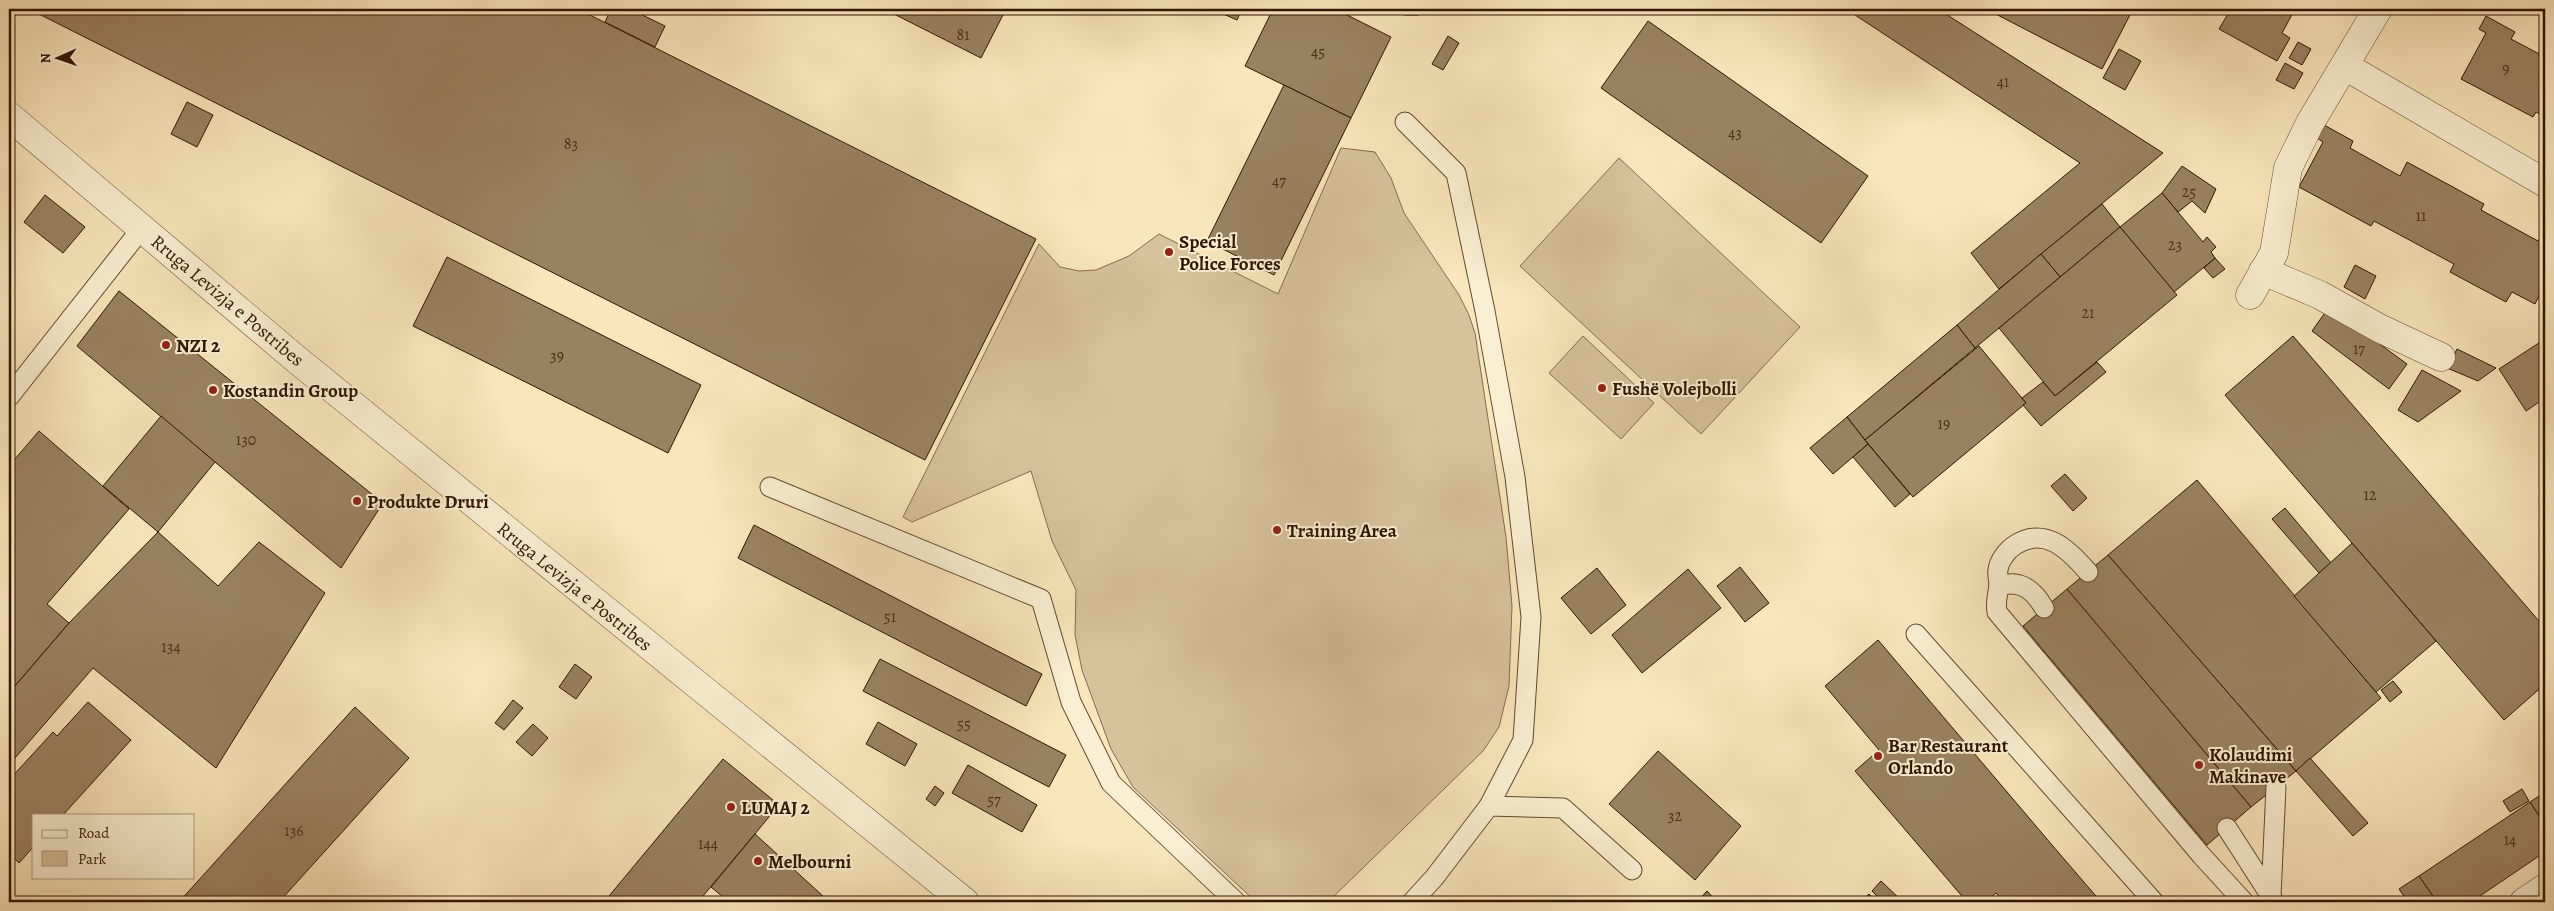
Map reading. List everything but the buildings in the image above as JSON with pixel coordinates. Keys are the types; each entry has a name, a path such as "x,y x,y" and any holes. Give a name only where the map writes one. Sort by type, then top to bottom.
{"street":[{"path":"2250,295 2274,253 2288,168 2310,123 2378,9"},
{"path":"2345,66 2545,183"},
{"name":"Rruga Levizja e Postribes","path":"9,116 296,359 965,902"},
{"path":"2263,272 2320,295 2378,328 2441,357"},
{"path":"2524,902 2545,888"}],"lane":[{"path":"1405,122 1456,173 1486,310 1515,477 1531,617 1523,740 1489,806 1434,878 1412,902"},
{"name":"Rruga Levizja e Postribes","path":"9,397 142,228"},
{"path":"770,487 1041,599 1071,702 1111,783 1236,902"},
{"path":"2088,572 2071,552 2050,538 2036,537 2022,540 2011,547 2003,558 1998,570 1999,586 1995,598 1997,612 2013,634 2201,855 2244,902"},
{"path":"1999,586 2009,583 2020,585 2038,598 2044,608"},
{"path":"1916,634 2154,902"},
{"path":"2273,899 2276,787"},
{"path":"1489,806 1562,808 1632,870"},
{"path":"2228,828 2273,899"}],"green space":[{"name":"Training Area","path":"1341,148 1375,152 1391,178 1404,213 1459,295 1475,333 1506,537 1512,606 1509,686 1499,727 1483,751 1328,902 1256,902 1133,787 1111,749 1082,670 1075,635 1076,590 1052,541 1031,471 912,522 903,517 1039,244 1060,267 1079,271 1096,270 1129,256 1159,234 1278,294"},
{"path":"1619,158 1800,327 1701,434 1520,266"},
{"name":"Fushë Volejbolli","path":"1583,336 1654,403 1621,439 1549,373"}],"place":[{"name":"Special Police Forces","path":"1169,252"},
{"name":"NZI 2","path":"166,345"},
{"name":"Fushë Volejbolli","path":"1602,388"},
{"name":"Kostandin Group","path":"213,390"},
{"name":"Produkte Druri","path":"357,501"},
{"name":"Training Area","path":"1277,530"},
{"name":"Bar Restaurant Orlando","path":"1878,756"},
{"name":"Kolaudimi Makinave","path":"2199,765"},
{"name":"LUMAJ 2","path":"731,807"},
{"name":"Melbourni","path":"758,861"}]}
